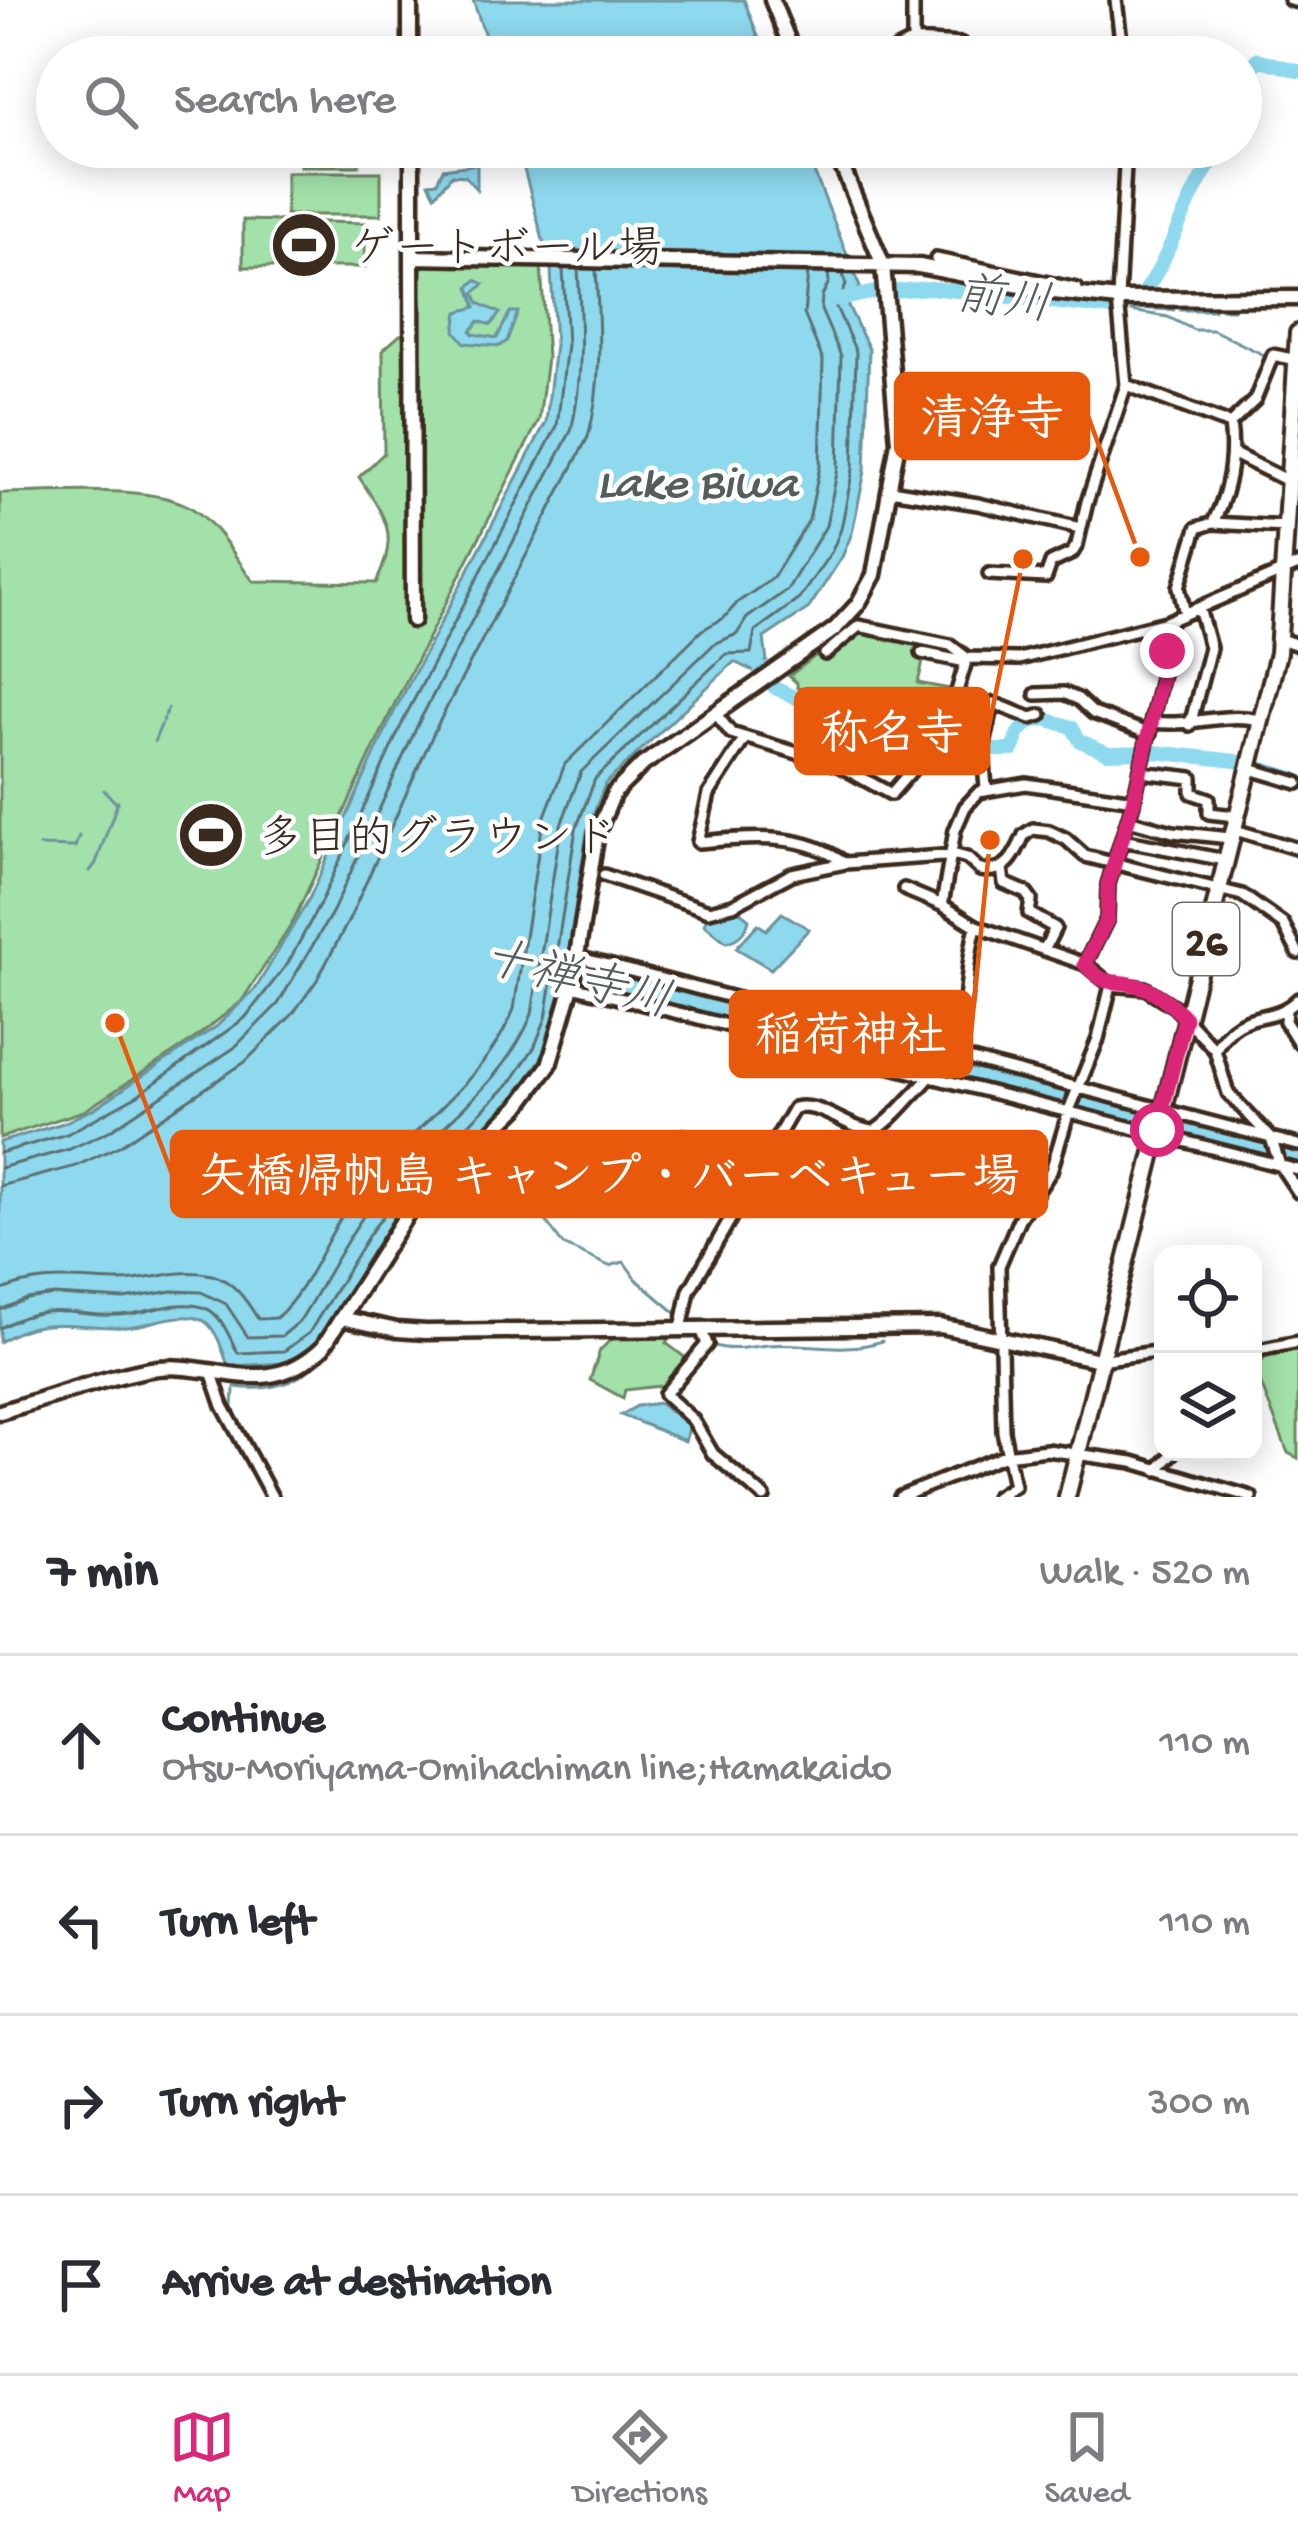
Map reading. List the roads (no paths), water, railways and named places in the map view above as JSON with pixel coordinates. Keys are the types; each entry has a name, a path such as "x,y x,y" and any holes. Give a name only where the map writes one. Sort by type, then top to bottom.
{"main road":[{"name":"26","path":"1066,1497 1280,639 1292,568 1288,481 1298,333"}],"street":[{"path":"410,0 410,36"},
{"path":"772,0 787,36"},
{"path":"913,0 913,36"},
{"path":"1116,0 1120,36"},
{"path":"412,168 413,620"},
{"path":"0,1412 148,1369 262,1378 296,1369 322,1347 407,1214 534,1089 560,1040 597,833 614,793 642,765 835,629 858,604 878,563 898,442 887,290 842,168"},
{"path":"988,574 1046,577 1051,563 1075,550 1126,385 1126,168"},
{"path":"412,257 919,266 1124,302 1298,298"},
{"path":"935,259 1124,302"},
{"path":"1230,424 1255,400 1274,355 1297,360"},
{"path":"1126,385 1230,424"},
{"path":"1213,523 1223,503 1234,454 1230,424"},
{"path":"1234,454 1288,481"},
{"path":"890,490 1080,528"},
{"path":"1185,614 1180,583 1197,528 1213,523 1287,527"},
{"path":"922,653 966,660 1019,659 1166,622 1292,568"},
{"path":"1190,725 1210,648 1199,608"},
{"path":"1085,964 1107,919 1108,884 1153,722 1169,641 1166,622"},
{"path":"825,654 860,626 950,645 966,660"},
{"path":"1280,639 1298,645"},
{"path":"716,714 731,733 840,766 891,794 916,764 928,733 946,728 966,660"},
{"path":"1036,694 1064,693 1093,713 1150,734"},
{"path":"954,701 990,710"},
{"path":"986,789 983,749 993,703 1030,718 1041,715"},
{"path":"1153,722 1190,725 1239,716 1259,720"},
{"path":"746,738 709,794 698,842 782,838 825,851 845,863"},
{"path":"1248,764 1298,784"},
{"path":"1141,772 1192,778 1192,794 1209,799 1209,813 1232,828 1298,849"},
{"path":"941,905 962,813 986,789 1026,784 1134,800"},
{"path":"1128,820 1173,832 1232,828"},
{"path":"604,875 697,910 709,910 734,905 792,874 845,863 952,855 967,858 980,871 1002,868 1012,860 1024,835 1034,829 1059,835 1085,856 1242,895 1279,920 1298,953"},
{"path":"1122,840 1225,860"},
{"path":"1002,868 1004,883 1031,900 1029,913 1055,928 1044,950"},
{"path":"904,889 976,926 1085,964 1111,986 1139,985 1185,1018 1215,1050 1234,1104 1272,1140 1298,1192"},
{"path":"681,1330 689,1291 794,1108 807,1105 862,1130 874,1130 948,1056 965,1015 976,926"},
{"path":"577,959 1298,1145"},
{"path":"572,985 1298,1170"},
{"path":"1024,1497 1013,1486 1005,1455 997,1281 1003,1253 1030,1201 1046,1182 1098,1039 1111,986"},
{"path":"1215,1050 1232,1025 1286,1010 1298,999"},
{"path":"1286,1010 1285,1021 1298,1042"},
{"path":"645,1194 684,1136 752,1177"},
{"path":"663,1167 733,1213"},
{"path":"341,1318 426,1332 940,1326 1099,1360 1154,1352"},
{"path":"701,1329 707,1344 665,1394 693,1420 713,1454 764,1497"},
{"path":"1262,1349 1298,1342"},
{"path":"212,1374 223,1406 272,1497"},
{"path":"900,1497 1005,1455 1077,1452 1133,1462 1251,1497"},
{"path":"1157,1470 1166,1461"},
{"path":"996,1497 1013,1486"}],"water":[{"path":"473,0 744,0 758,36 485,36"},
{"path":"477,168 477,190 465,176 452,175 435,195 429,183 437,182 443,169"},
{"name":"Lake Biwa","path":"524,168 812,168 860,287 847,304 869,349 865,471 842,557 809,608 764,638 767,661 753,671 734,662 605,784 587,831 558,1021 545,1053 519,1092 410,1199 319,1340 300,1358 228,1366 210,1326 191,1317 126,1327 46,1325 0,1342 0,1142 95,1108 217,1026 256,988 309,899 395,710 546,422 555,345 551,270"},
{"path":"476,280 484,284 474,293 479,303 500,313 491,325 479,321 473,334 497,338 510,312 518,312 507,341 500,346 465,343 455,331 458,312 476,307 469,287"},
{"path":"737,909 749,919 734,939 726,942 704,924 708,915"},
{"path":"782,913 809,929 771,969 736,948 758,924 766,930"},
{"path":"659,1403 690,1426 685,1441 621,1415 637,1406"}],"waterway":[{"name":"前川","path":"1262,60 1298,71"},
{"name":"前川","path":"1143,294 1208,168"},
{"name":"前川","path":"893,291 930,288 1114,309"},
{"name":"前川","path":"839,300 875,292"},
{"path":"1133,308 1174,310"},
{"path":"1221,309 1233,309"},
{"path":"1180,310 1214,310"},
{"path":"1131,311 1168,317 1194,330 1213,330 1266,356"},
{"path":"759,666 775,688 798,699 991,750 1013,750 1029,722 1045,719 1072,727 1080,741 1108,753 1155,752 1236,761 1293,778"},
{"path":"154,742 168,708"},
{"path":"104,790 118,801"},
{"path":"90,871 117,804"},
{"path":"39,846 75,847 79,836"},
{"path":"1120,869 1211,893"},
{"name":"十禅寺川","path":"548,964 1298,1160"},
{"path":"502,1133 515,1150 544,1218 563,1245 609,1266 624,1262 636,1279 677,1314"},
{"path":"235,1387 271,1387 301,1376 347,1326 412,1339 463,1338"},
{"path":"938,1332 954,1336"},
{"path":"478,1337 529,1337"},
{"path":"712,1345 733,1349 782,1344 839,1347 882,1341"},
{"path":"234,1390 238,1420 280,1497"}],"place":[{"name":"ゲートボール場","path":"304,245"},
{"name":"清浄寺","path":"1140,557"},
{"name":"称名寺","path":"1023,559"},
{"name":"多目的グラウンド","path":"211,835"},
{"name":"稲荷神社","path":"990,840"},
{"name":"矢橋帰帆島 キャンプ・バーベキュー場","path":"115,1023"}]}
